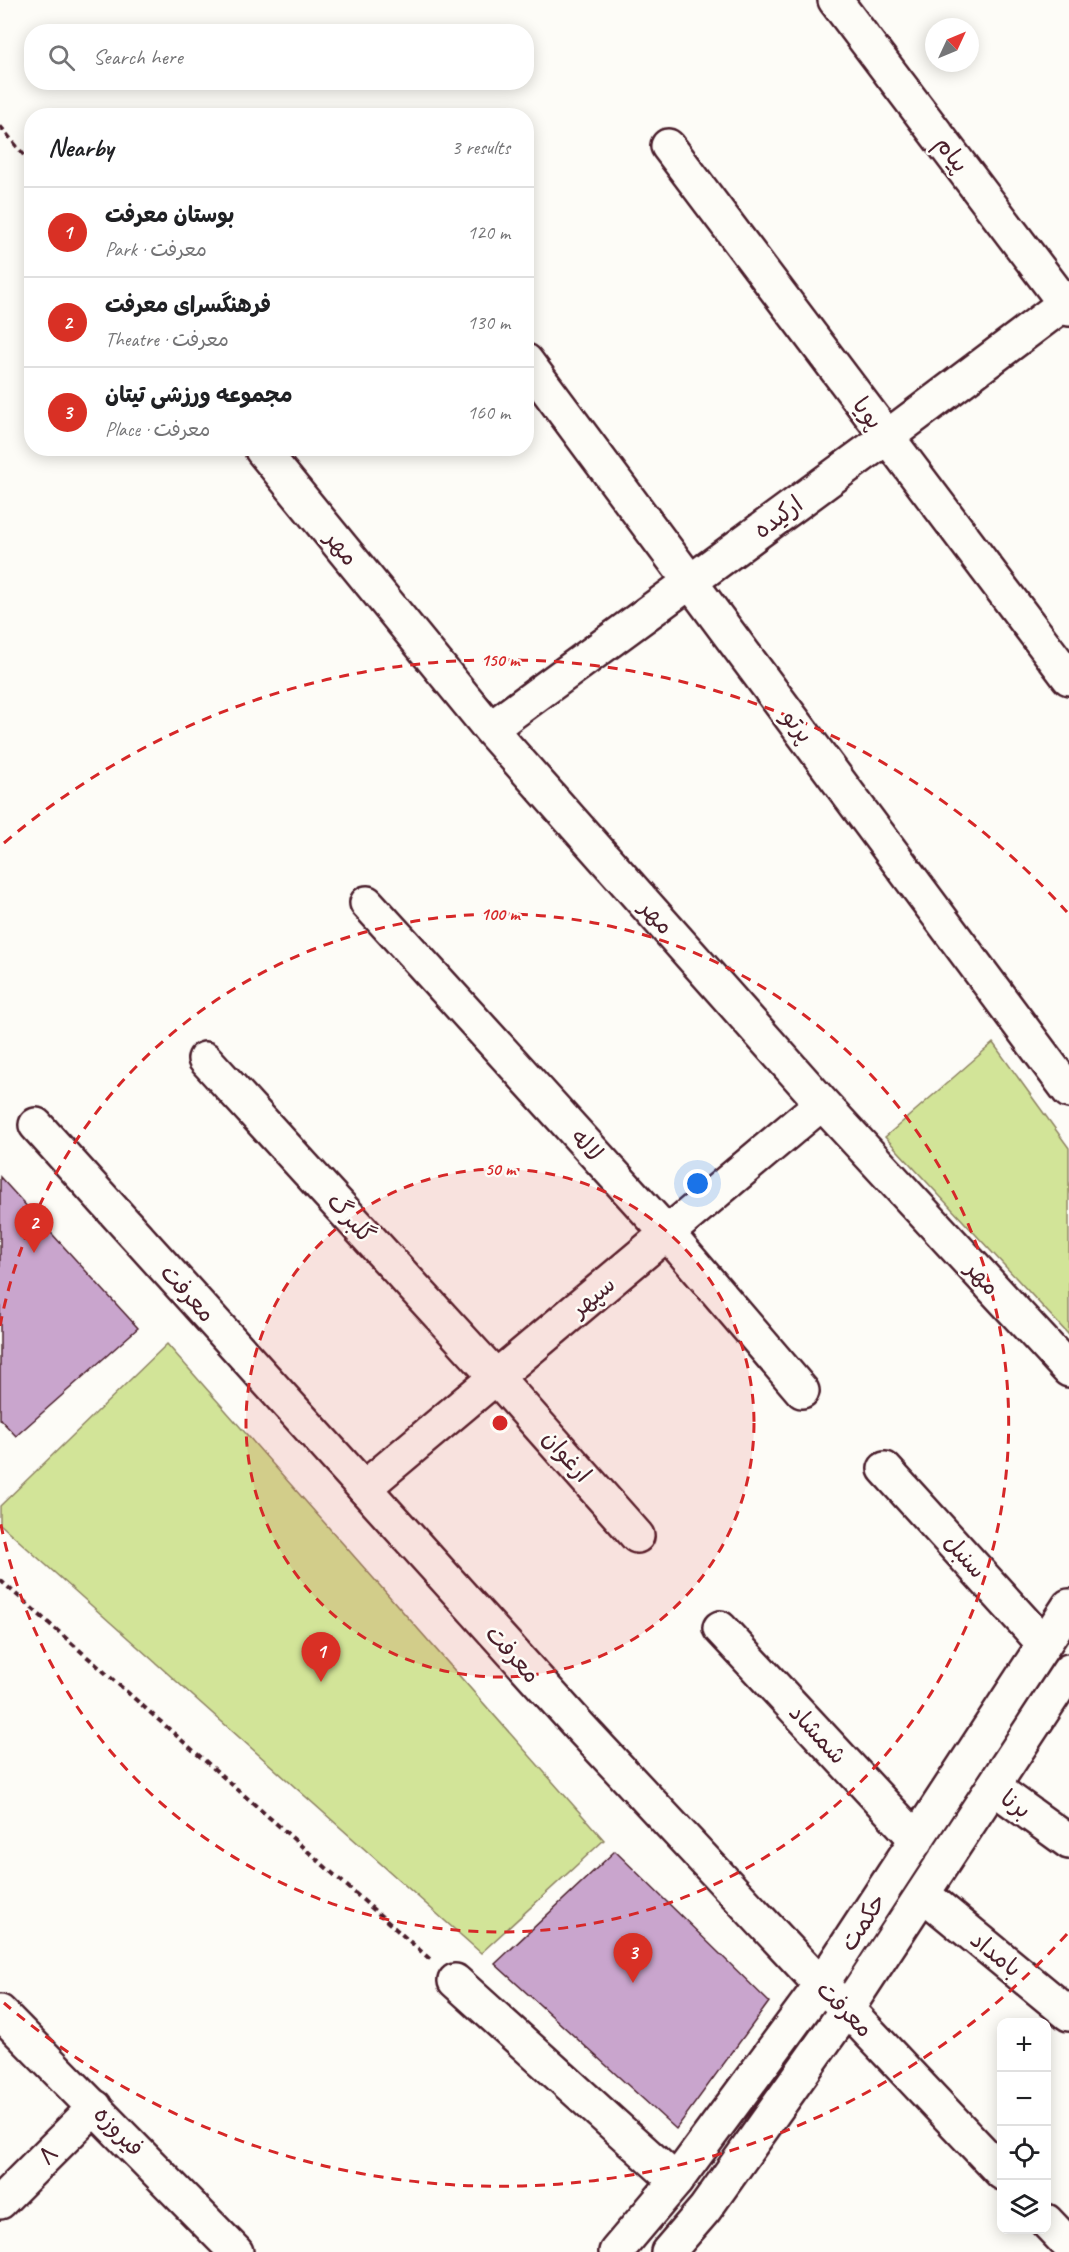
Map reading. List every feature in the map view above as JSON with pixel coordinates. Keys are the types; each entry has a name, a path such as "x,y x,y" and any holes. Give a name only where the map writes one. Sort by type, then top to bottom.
{"street":[{"name":"پیام","path":"835,0 1067,306"},
{"name":"پویا","path":"668,146 1069,678"},
{"name":"ارکیده","path":"490,729 1067,306"},
{"name":"پرتو","path":"534,372 1069,1091"},
{"name":"مهر","path":"267,456 490,729 822,1103 1069,1370"},
{"name":"لاله","path":"367,903 667,1233 802,1391"},
{"name":"گلبرگ","path":"206,1059 496,1377"},
{"name":"سپهر","path":"364,1488 822,1103"},
{"name":"معرفت","path":"36,1125 580,1727 821,1985 847,2009 997,2169"},
{"name":"ارغوان","path":"496,1377 637,1536"},
{"name":"سنبل","path":"885,1469 1044,1644"},
{"name":"حکمت","path":"615,2252 676,2181 821,1985 1069,1606"},
{"name":"شمشاد","path":"720,1628 916,1840"},
{"name":"حکمت","path":"668,2252 705,2209 847,2009 993,1787 1066,1684"},
{"name":"برنا","path":"993,1787 1069,1842"},
{"name":"بامداد","path":"923,1894 1069,2014"},
{"path":"455,1981 676,2181"},
{"name":"فیروزه","path":"0,2012 96,2107 236,2252"},
{"name":"۸","path":"0,2202 96,2107"},
{"path":"1051,2225 1069,2245"}],"path":[{"path":"0,126 24,155"},
{"path":"0,1580 455,1981"}],"green space":[{"path":"993,1043 1069,1148 1069,1335 885,1137"},
{"path":"167,1344 604,1840 481,1953 0,1524 0,1506"}],"building":[{"path":"0,1177 138,1328 16,1436 0,1419"},
{"path":"615,1851 769,2002 676,2129 495,1964"}],"place":[{"name":"فرهنگسرای معرفت","path":"34,1253"},
{"name":"بوستان معرفت","path":"321,1682"},
{"name":"مجموعه ورزشی تیتان","path":"633,1983"}]}
